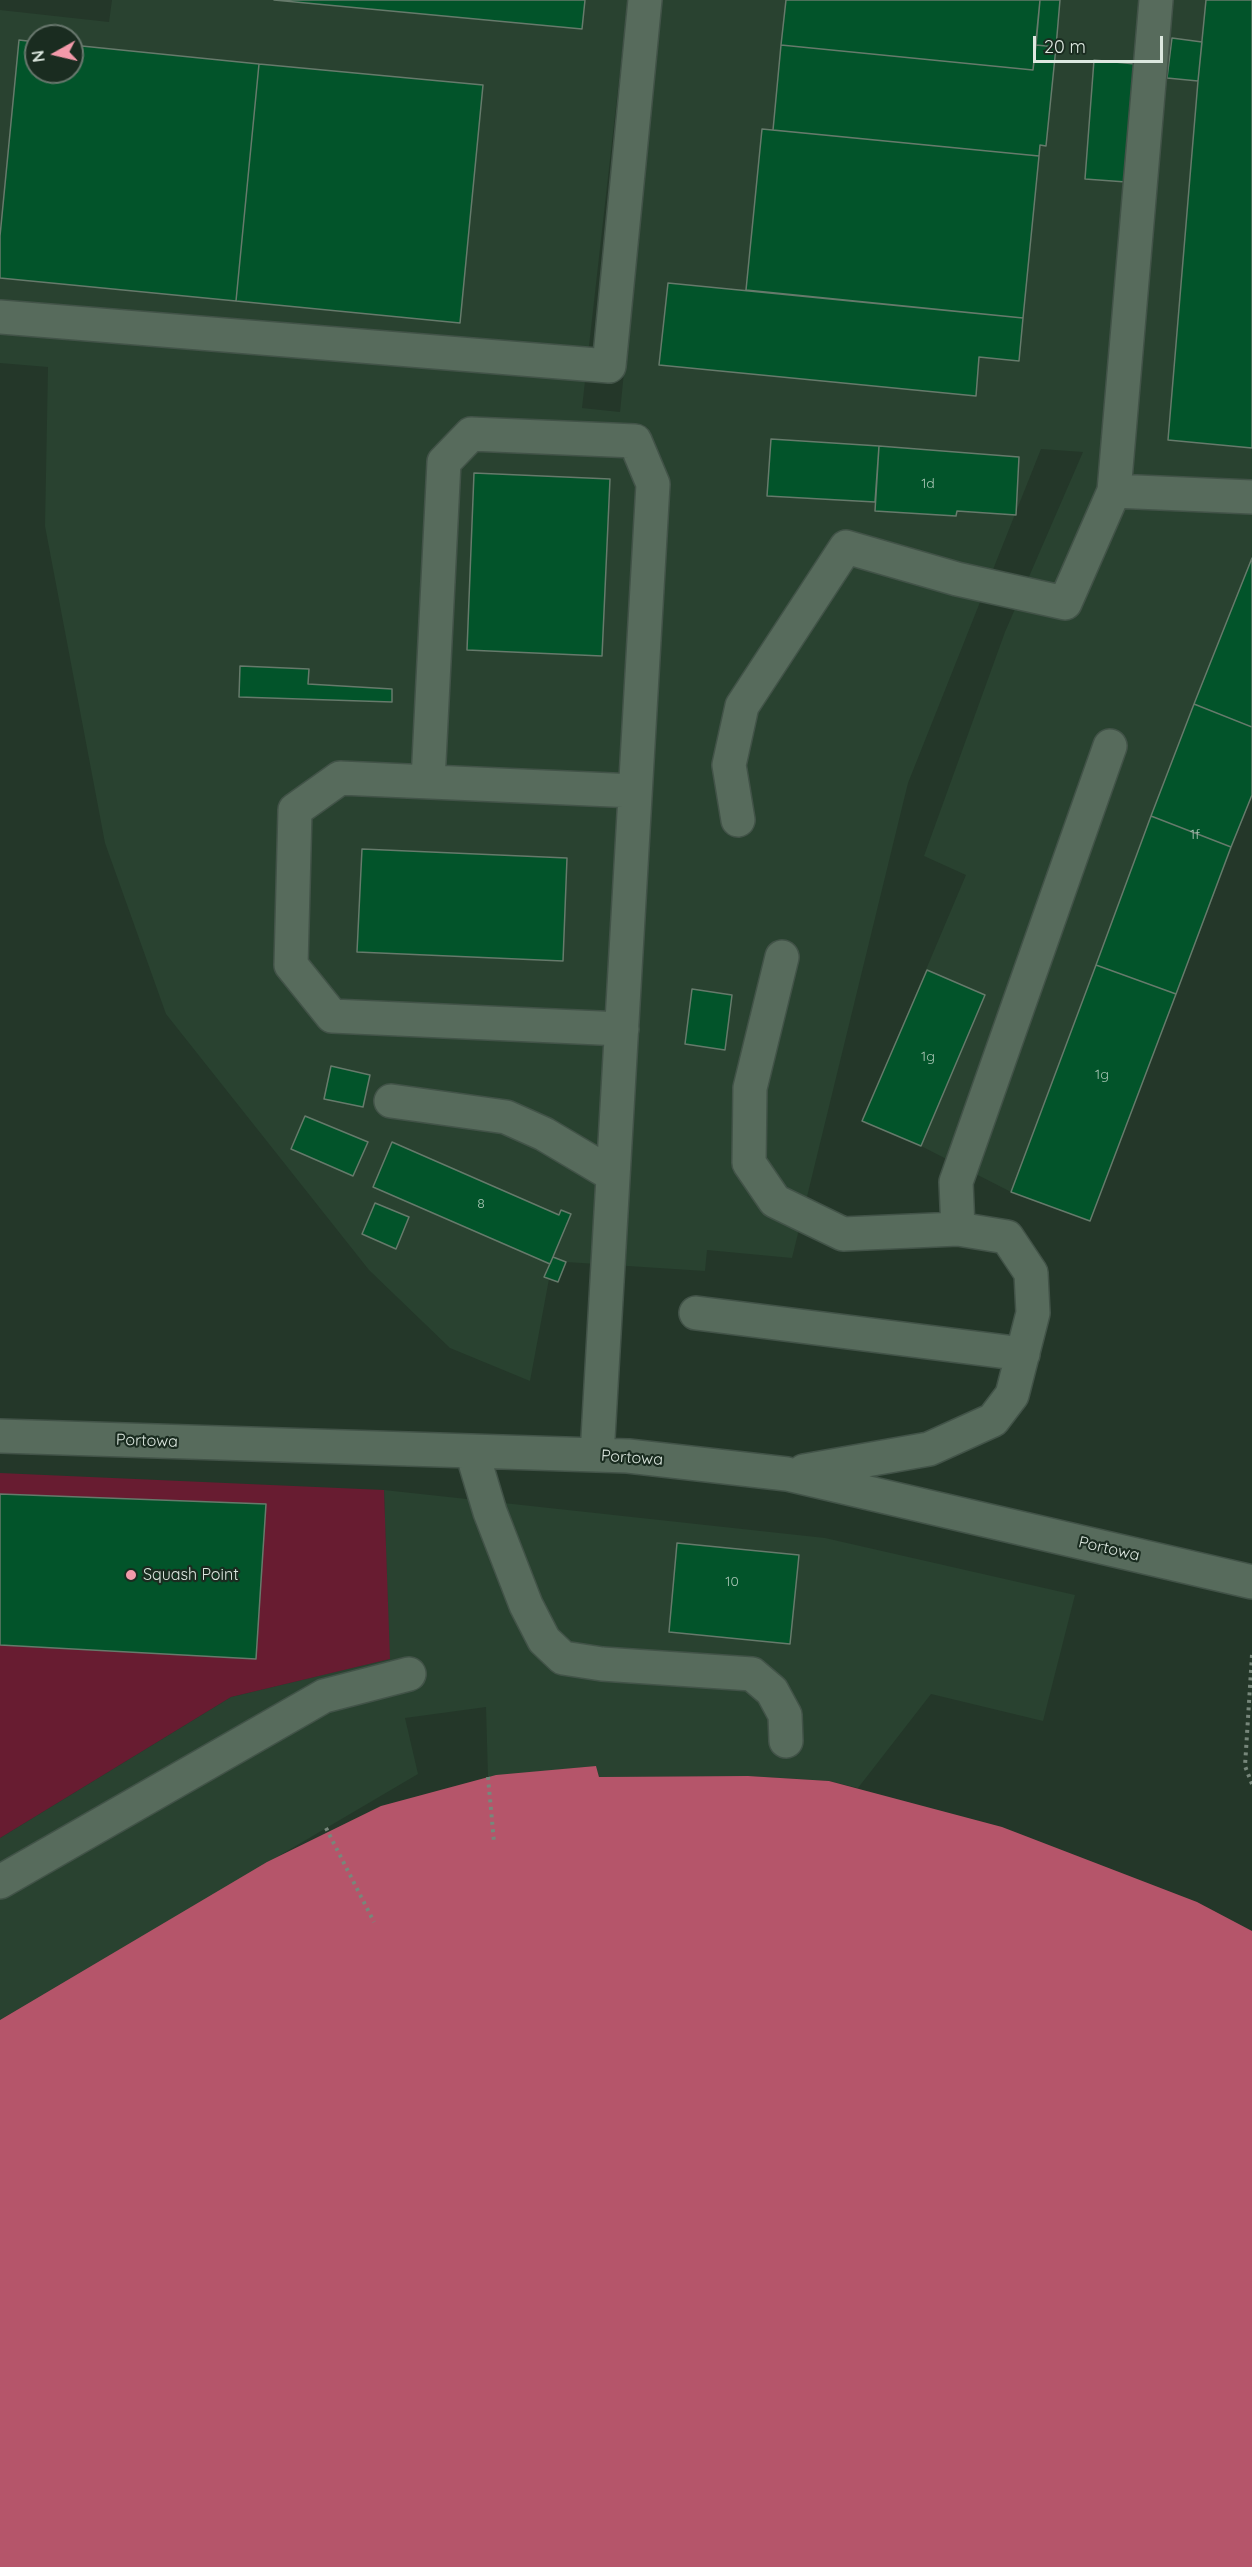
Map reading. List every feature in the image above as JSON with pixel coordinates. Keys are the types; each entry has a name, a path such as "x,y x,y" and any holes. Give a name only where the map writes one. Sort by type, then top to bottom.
{"street":[{"path":"0,317 609,366 645,0"},
{"path":"738,820 729,765 742,706 846,547 957,579 1065,603 1114,491 1156,0"},
{"path":"428,781 444,462 471,434 634,441 653,484 597,1455"},
{"path":"1114,491 1252,497"},
{"path":"958,1229 956,1182 1110,746"},
{"path":"622,1029 332,1016 291,965 295,810 339,778 635,791"},
{"path":"782,957 750,1088 749,1163 775,1201 843,1234 958,1229 1007,1237 1031,1273 1033,1313 1012,1395 993,1420 929,1449 787,1474"},
{"path":"392,1101 506,1116 544,1134 613,1175"},
{"path":"696,1313 1023,1354"},
{"name":"Portowa","path":"0,1436 628,1456 787,1474 1252,1582"},
{"path":"472,1452 490,1512 526,1605 544,1640 563,1658 602,1664 752,1674 772,1691 785,1715 786,1741"},
{"path":"0,1882 324,1696 409,1674"}],"path":[{"path":"1252,1655 1245,1766 1252,1784"},
{"path":"488,1777 494,1842"},
{"path":"326,1828 374,1922"}],"shaded area":[{"path":"112,0 628,0 582,408 620,412 661,0 1252,0 1252,795 1090,1221 1011,1192 921,1146 862,1121 966,875 924,856 1005,632 1083,452 1041,449 908,783 792,1258 707,1250 705,1271 566,1262 558,1282 549,1279 530,1381 450,1348 369,1270 166,1014 105,843 45,526 48,367 0,363 0,10 109,22"},
{"path":"0,1473 384,1490 390,1659 231,1697 0,1838"},
{"path":"384,1490 825,1538 1075,1595 1043,1721 931,1694 858,1788 829,1781 748,1776 599,1777 596,1766 488,1777 486,1707 405,1718 418,1774 0,2020 0,1838 231,1697 389,1659"},
{"path":"596,1766 599,1777 748,1776 829,1781 1002,1827 1197,1902 1252,1931 1252,2567 0,2567 0,2020 267,1862 381,1806 496,1775"}],"building":[{"path":"274,0 585,0 582,29"},
{"path":"786,0 1040,0 1033,70 781,45"},
{"path":"1040,0 1060,0 1056,47 1036,45"},
{"path":"1206,0 1252,0 1252,448 1168,440"},
{"path":"1172,38 1202,42 1198,81 1167,78"},
{"path":"19,40 24,41 24,84 84,84 84,46 259,64 236,301 0,278 0,236"},
{"path":"781,45 1033,70 1036,45 1056,47 1046,146 1040,145 1039,156 773,130"},
{"path":"1094,60 1135,64 1126,182 1085,179"},
{"path":"259,64 483,85 460,323 236,301"},
{"path":"762,129 1039,156 1023,318 746,290"},
{"path":"668,283 1023,318 1019,361 979,357 976,396 659,365"},
{"path":"771,439 879,446 875,502 767,496"},
{"path":"879,446 1019,457 1016,515 957,511 956,516 875,511"},
{"path":"474,473 610,479 602,656 467,650"},
{"path":"1252,558 1252,727 1194,704"},
{"path":"240,666 309,669 308,684 392,689 392,702 239,697"},
{"path":"1194,704 1252,727 1252,795 1231,847 1151,816"},
{"path":"1151,816 1231,847 1176,994 1096,965"},
{"path":"362,849 567,858 563,961 357,952"},
{"path":"1096,965 1176,994 1090,1221 1011,1192"},
{"path":"927,970 985,995 921,1146 862,1121"},
{"path":"692,989 732,995 725,1050 685,1044"},
{"path":"331,1066 370,1075 363,1107 324,1099"},
{"path":"305,1116 368,1142 353,1176 291,1149"},
{"path":"392,1142 559,1215 561,1210 571,1214 550,1264 373,1187"},
{"path":"375,1203 409,1217 396,1249 362,1234"},
{"path":"553,1257 566,1262 558,1282 544,1277"},
{"name":"Squash Point","path":"0,1494 266,1504 256,1659 0,1645"},
{"path":"677,1543 799,1555 790,1644 669,1632"}],"place":[{"name":"Squash Point","path":"131,1575"}]}
